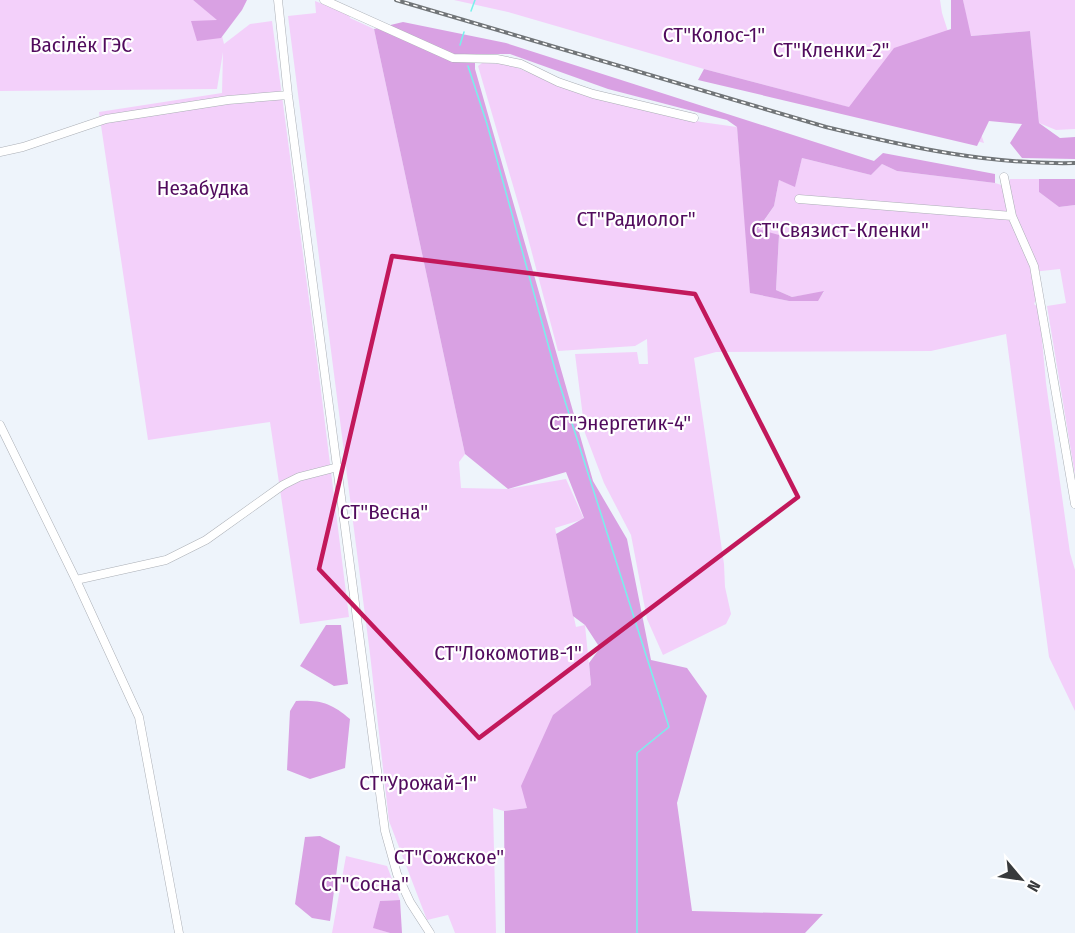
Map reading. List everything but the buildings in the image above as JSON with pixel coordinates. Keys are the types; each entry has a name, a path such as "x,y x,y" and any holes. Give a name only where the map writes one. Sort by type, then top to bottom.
{"street":[{"path":"278,0 288,95 385,831 397,874 410,902 430,933"},
{"path":"324,0 453,58 497,59 521,64 558,82 593,94 694,118"},
{"path":"0,152 23,147 106,119 228,100 288,95"},
{"path":"1004,177 1012,216 1034,266 1075,504"},
{"path":"799,199 1012,216"},
{"path":"0,425 76,580 139,717 179,933"},
{"path":"76,580 166,560 206,540 283,485 299,477 338,467"}],"highlighted area":[{"path":"392,256 695,294 798,497 479,738 319,569"}],"green space":[{"name":"Незабудка","path":"0,0 193,0 218,20 224,44 250,24 272,21 349,617 300,624 270,422 148,440 99,112 222,93 223,52 217,89 0,91"},
{"path":"454,0 940,0 942,13 984,143 704,69 508,12"},
{"path":"963,0 1075,0 1075,129 1056,130 1039,123 1030,31 970,36"},
{"path":"315,1 349,14 350,18 374,29 465,454 459,462 461,488 508,489 566,479 584,519 555,528 576,627 585,625 591,685 527,808 504,811 493,808 496,933 455,933 448,915 427,920 389,821 370,654 288,16 316,13"},
{"path":"482,63 508,64 589,97 701,122 737,127 751,293 789,301 817,301 824,292 792,297 776,290 779,236 758,230 774,206 779,180 795,186 802,158 871,175 882,164 897,171 995,183 1008,187 1010,179 1039,179 1039,192 1059,207 1075,205 1075,475 1047,306 1066,303 1060,269 1032,272 1037,297 1034,304 1039,308 1046,383 1070,553 1075,570 1075,711 1049,657 1006,334 931,351 716,352 694,358 724,564 725,587 731,614 726,624 663,655 647,619 631,535 604,483 585,433 575,354 637,352 639,364 648,364 647,339 635,346 558,351 524,223 478,66"},
{"name":"СТ\"Сосна\"","path":"346,856 387,866 400,900 380,901 374,928 390,933 332,933"}],"shaded area":[{"path":"193,0 247,0 221,38 197,41 191,21 217,20"},
{"path":"951,0 963,0 971,36 1030,31 1039,123 1060,138 1075,137 1075,159 1022,158 1010,143 1022,124 989,121 977,146 698,80 704,69 849,107 894,48 951,29"},
{"path":"403,22 506,43 874,161 883,153 995,174 995,183 897,171 882,164 871,175 802,158 795,187 779,180 774,206 758,229 779,235 776,290 792,297 824,291 818,301 789,301 750,293 737,127 727,120 608,89 510,54 475,54 475,69 593,481 627,539 651,660 687,668 707,696 677,803 692,911 823,914 805,933 505,933 504,811 527,808 521,786 553,715 591,685 589,663 600,648 585,625 573,616 556,534 584,518 566,472 508,489 465,454 374,29"},
{"path":"1039,179 1075,179 1075,205 1059,207 1039,192"},
{"path":"326,625 341,625 348,684 334,686 300,666"},
{"path":"296,701 325,704 337,709 350,719 345,768 310,779 287,770 290,711"},
{"path":"320,836 340,846 330,921 312,918 295,904 305,837"},
{"path":"400,900 402,933 390,933 373,928 380,901"}],"waterway":[{"path":"471,11 475,0"},
{"path":"460,45 464,32"},
{"path":"468,66 487,124 556,373 669,727 637,753 637,933"}],"railway":[{"path":"396,0 826,127 918,148 980,158 1075,163"}],"park label":[{"name":"СТ\"Колос-1\"","path":"714,35"},
{"name":"Васілёк ГЭС","path":"81,45"},
{"name":"СТ\"Кленки-2\"","path":"831,50"},
{"name":"СТ\"Радиолог\"","path":"636,219"},
{"name":"СТ\"Связист-Кленки\"","path":"840,230"},
{"name":"СТ\"Энергетик-4\"","path":"620,423"},
{"name":"СТ\"Весна\"","path":"384,512"},
{"name":"СТ\"Локомотив-1\"","path":"508,653"},
{"name":"СТ\"Урожай-1\"","path":"418,783"},
{"name":"СТ\"Сожское\"","path":"449,857"}]}
